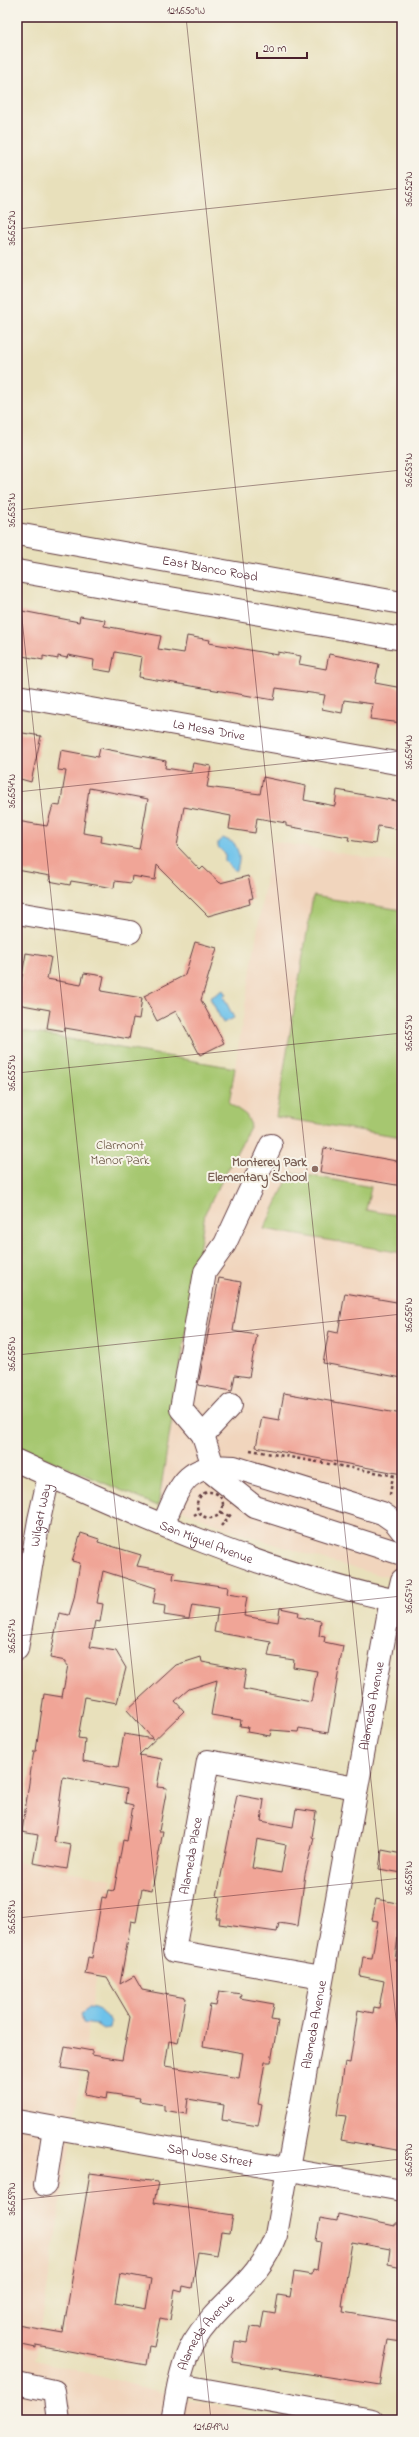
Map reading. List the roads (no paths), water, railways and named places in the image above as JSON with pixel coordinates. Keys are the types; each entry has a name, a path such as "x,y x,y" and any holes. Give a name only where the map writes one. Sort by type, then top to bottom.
{"main road":[{"name":"East Blanco Road","path":"17,534 402,603"},
{"path":"17,571 402,639"},
{"name":"La Mesa Drive","path":"17,696 402,764"},
{"path":"17,913 130,932"},
{"path":"270,1145 225,1244 204,1272 181,1409 203,1435 210,1467 255,1507 402,1554"},
{"path":"203,1435 231,1405"},
{"name":"San Miguel Avenue","path":"17,1461 48,1476 163,1525 261,1563 397,1601"},
{"path":"163,1525 183,1481 194,1472 210,1467 234,1467 382,1513 395,1522 402,1531"},
{"name":"Wilgart Way","path":"17,1649 48,1476"},
{"name":"Alameda Avenue","path":"172,2420 179,2385 188,2353 200,2332 249,2281 269,2253 276,2234 289,2169 356,1788 402,1580"},
{"name":"Alameda Place","path":"322,1977 174,1951 208,1761 356,1788"},
{"name":"San Jose Street","path":"17,2121 402,2190"},
{"path":"45,2184 54,2128"},
{"path":"17,2384 54,2391 58,2420"},
{"path":"179,2385 372,2420"}],"water":[{"path":"223,838 234,843 237,850 239,860 235,871 225,861 225,854 218,847 218,842"},
{"path":"223,990 226,995 223,996 234,1018 223,1023 210,998"},
{"path":"88,2008 102,2012 108,2017 111,2023 110,2028 103,2029 97,2025 83,2023 81,2013"}],"place":[{"name":"Monterey Park Elementary School","path":"315,1169"}],"park label":[{"name":"Clarmont Manor Park","path":"120,1152"}]}
